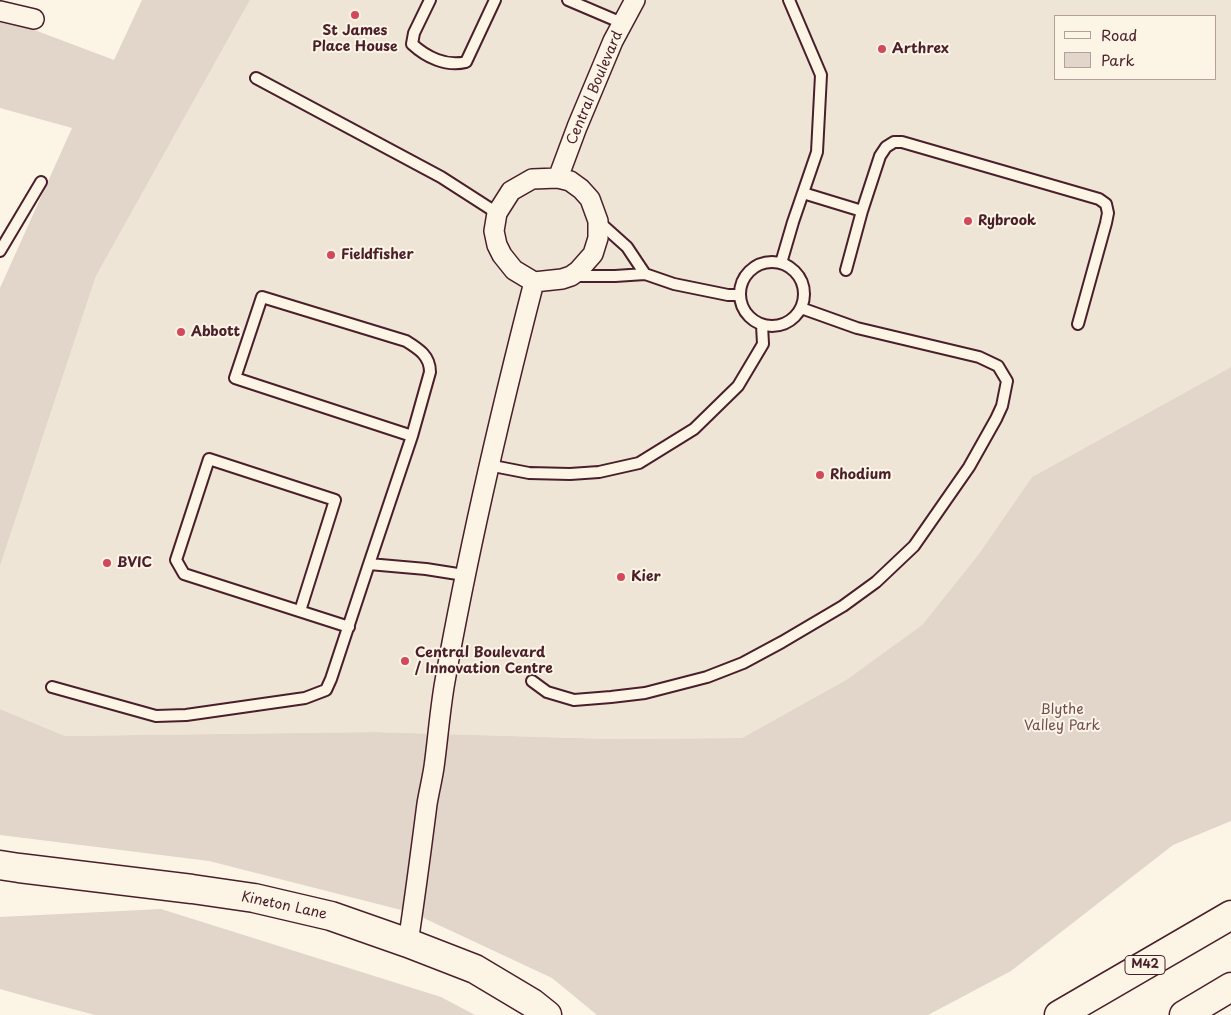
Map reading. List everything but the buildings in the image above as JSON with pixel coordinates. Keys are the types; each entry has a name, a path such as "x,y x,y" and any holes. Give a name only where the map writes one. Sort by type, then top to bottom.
{"main road":[{"name":"Kineton Lane","path":"0,865 254,898 331,916 475,969 532,1003 547,1015"},
{"name":"M42","path":"1059,1015 1231,914"},
{"path":"1184,1015 1231,988"}],"street":[{"name":"Central Boulevard","path":"558,178 613,41 634,0"},
{"path":"0,11 34,18"},
{"path":"558,178 570,181 590,199 598,221 598,238 593,254 571,276 562,279 534,282 514,270 502,255 497,245 494,231 497,213 511,191 532,179 558,178"},
{"path":"408,943 445,684 464,575 488,465 534,282"}],"lane":[{"path":"430,0 414,33 412,44 420,52 446,63 457,64 466,62 495,0"},
{"path":"568,0 622,23"},
{"path":"781,263 817,152 821,75 789,0"},
{"path":"256,78 441,177 497,213"},
{"path":"846,270 862,211 880,156 886,147 894,142 902,142 1099,199 1106,204 1108,213 1106,223 1078,324"},
{"path":"0,251 41,182"},
{"path":"803,193 862,211"},
{"path":"598,221 627,247 645,274"},
{"path":"771,262 788,266 798,276 804,289 804,298 797,315 785,324 774,327 762,325 751,320 745,314 739,295 741,282 747,272 762,263 771,262"},
{"path":"571,276 645,274 674,284 728,295 739,295"},
{"path":"52,686 156,716 186,715 305,698 326,690 349,627 412,436 430,372 430,365 424,354 406,341 262,297 235,378 412,436"},
{"path":"532,681 547,692 574,700 645,693 708,676 743,663 843,606 876,582 914,546 969,467 1002,406 1007,381 998,366 980,357 857,328 801,308"},
{"path":"488,465 529,473 570,474 599,472 639,462 694,429 738,386 763,344 762,325"},
{"path":"300,611 335,500 209,459 176,560 184,574 349,627"},
{"path":"369,564 426,569 464,575"}],"shaded area":[{"path":"250,0 1231,0 1231,367 1032,477 978,555 922,625 846,680 742,738 611,739 374,732 65,736 0,709 0,566 96,276"}],"green space":[{"path":"142,0 250,0 96,276 0,566 0,288 72,128 0,108 0,17 114,60"},
{"name":"Blythe Valley Park","path":"1231,367 1231,821 1173,845 1011,971 928,1015 597,1015 552,978 413,913 209,861 0,835 0,709 65,736 374,732 611,739 742,738 846,680 922,625 978,555 1032,477"},
{"path":"161,909 441,997 475,1015 95,1015 0,989 0,917"}],"place":[{"name":"St James Place House","path":"355,15"},
{"name":"Arthrex","path":"882,49"},
{"name":"Rybrook","path":"968,221"},
{"name":"Fieldfisher","path":"331,255"},
{"name":"Abbott","path":"181,332"},
{"name":"Rhodium","path":"820,475"},
{"name":"BVIC","path":"107,563"},
{"name":"Kier","path":"621,577"},
{"name":"Central Boulevard / Innovation Centre","path":"405,661"}]}
